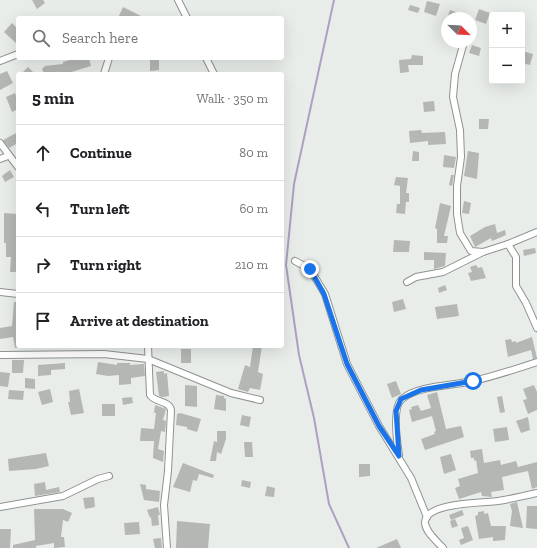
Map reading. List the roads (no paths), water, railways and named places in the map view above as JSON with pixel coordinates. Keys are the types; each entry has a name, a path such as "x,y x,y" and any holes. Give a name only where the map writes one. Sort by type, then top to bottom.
{"street":[{"path":"178,0 186,16"},
{"path":"462,48 455,74 453,98 460,130 461,157 457,186 457,214 460,234 471,251 483,252"},
{"path":"0,61 16,55"},
{"path":"105,72 108,60"},
{"path":"207,60 213,72"},
{"path":"0,143 8,156 16,165"},
{"path":"0,159 8,156"},
{"path":"407,282 416,277 443,272 483,252 537,232"},
{"path":"508,244 516,257 516,286 526,303 537,328"},
{"path":"295,261 310,269 324,294 347,364 379,426 399,456 411,478 427,517"},
{"path":"0,292 16,294"},
{"path":"31,348 31,354"},
{"path":"148,348 150,395 152,398 167,404 171,410 168,471 164,505 167,548"},
{"path":"0,355 120,355 148,359 231,393 260,400"},
{"path":"399,456 396,411 401,399 421,390 473,381 502,374 537,362"},
{"path":"0,507 63,496 98,479 108,476"},
{"path":"443,548 430,534 425,523 427,517 433,512 458,504 492,502 537,493"}],"waterway":[{"path":"334,0 294,184 286,265 299,355 314,418 329,504 349,548"}]}
